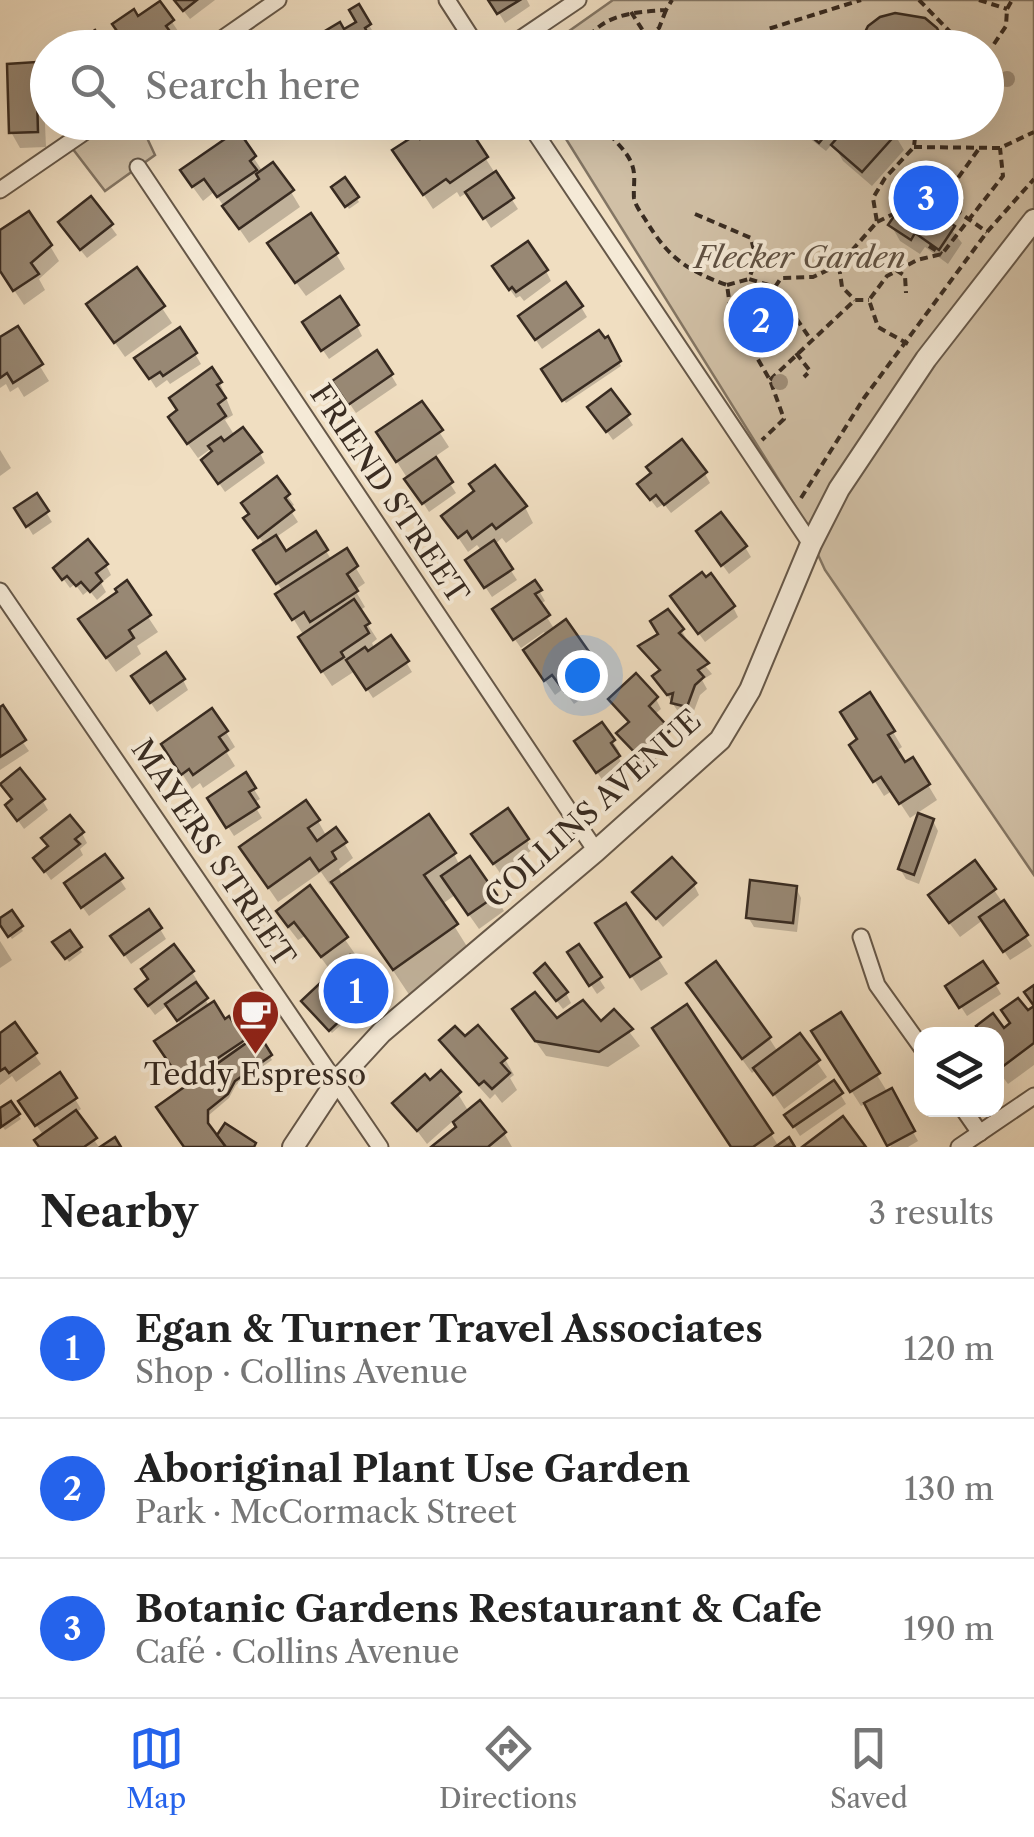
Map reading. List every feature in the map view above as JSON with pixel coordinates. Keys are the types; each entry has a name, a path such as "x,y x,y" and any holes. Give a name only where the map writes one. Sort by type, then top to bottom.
{"street":[{"path":"235,30 278,0"},
{"path":"447,0 466,30"},
{"path":"534,30 578,0"},
{"path":"0,190 73,140"},
{"path":"540,140 811,544"},
{"name":"FRIEND STREET","path":"138,167 596,851"},
{"name":"COLLINS AVENUE","path":"294,1147 336,1082 382,1032 710,750 736,718 839,489 889,409 1034,220"},
{"name":"MAYERS STREET","path":"0,591 380,1147"},
{"path":"861,937 878,985 914,1037"},
{"path":"960,1147 1034,1096"},
{"path":"969,1117 980,1133"}],"path":[{"path":"656,30 672,0"},
{"path":"767,30 860,0"},
{"path":"919,0 949,30"},
{"path":"979,0 1007,9"},
{"path":"1003,30 1012,0"},
{"path":"597,30 612,18 630,12 666,10"},
{"path":"630,12 642,30"},
{"path":"914,146 1000,148 1034,132"},
{"path":"613,140 630,160 636,184 634,200 672,258 701,276 726,285 750,279 775,288 811,340"},
{"path":"877,222 873,198 914,146 914,140"},
{"path":"869,300 896,270 942,254 1003,176 1000,148"},
{"path":"775,288 781,278 813,277 839,265 877,222 953,185 978,150"},
{"path":"791,516 843,427 986,232 1034,179"},
{"path":"953,185 960,213 955,222"},
{"path":"960,213 986,232"},
{"path":"695,214 751,238 756,259 750,279"},
{"path":"929,246 942,254"},
{"path":"839,265 842,286 856,300"},
{"path":"896,270 904,276 906,293"},
{"path":"726,285 732,313 770,380 784,419 748,452"},
{"path":"770,380 856,300 869,300"},
{"path":"869,300 878,327 900,339"},
{"path":"796,354 810,371 804,377"}],"green space":[{"name":"Flecker Garden","path":"613,0 1034,0 1034,875 825,570 797,509 567,140 1004,140 1004,30 570,30"},
{"path":"75,140 148,140 155,155 105,191 69,144"}],"building":[{"path":"174,0 197,0 183,11"},
{"path":"488,0 520,0 497,14"},
{"path":"160,1 174,20 166,26 169,30 116,30 112,24 134,9 138,16"},
{"path":"359,4 371,24 366,30 327,30 340,22 344,29 356,22 349,10"},
{"path":"895,13 925,18 938,30 866,30 880,17"},
{"path":"30,62 30,132 9,133 7,64"},
{"path":"224,140 245,140 256,156 250,161 257,170 217,197 204,179 192,187 180,170"},
{"path":"408,140 477,140 488,157 450,183 446,179 423,195 392,150"},
{"path":"835,140 891,140 862,172 831,145"},
{"path":"273,162 294,190 239,229 222,206 259,179 256,174"},
{"path":"929,165 957,183 936,213 955,226 939,250 915,233 911,240 888,225"},
{"path":"496,171 514,198 483,219 465,192"},
{"path":"345,177 359,197 345,207 331,187"},
{"path":"91,196 113,224 80,250 58,222"},
{"path":"29,211 52,245 31,263 39,274 13,291 0,271 0,230"},
{"path":"311,213 338,253 295,283 267,243"},
{"path":"528,241 548,270 516,292 512,287 509,290 492,266"},
{"path":"137,267 165,306 114,343 86,304"},
{"path":"566,282 583,306 535,340 518,316"},
{"path":"340,296 359,325 321,351 302,322"},
{"path":"18,326 43,364 13,383 7,373 0,378 0,337"},
{"path":"180,327 197,353 163,376 160,372 149,379 134,358"},
{"path":"599,330 605,338 608,336 621,361 562,401 541,369"},
{"path":"377,350 393,374 348,405 332,381"},
{"path":"212,367 222,382 217,385 226,398 218,404 226,416 187,444 168,417 177,410 169,398"},
{"path":"611,389 630,414 606,432 587,407"},
{"path":"422,401 443,430 396,462 376,432"},
{"path":"243,427 262,452 218,484 201,460 212,451 208,446 221,437 224,441"},
{"path":"682,439 707,472 664,505 656,495 650,500 637,484 651,473 646,467"},
{"path":"436,457 453,482 422,504 404,479"},
{"path":"495,465 527,506 496,529 492,524 472,539 467,531 458,538 441,516 474,491 469,484"},
{"path":"277,476 290,494 285,498 294,510 258,538 243,518 249,514 241,503"},
{"path":"37,493 49,511 26,527 14,508"},
{"path":"721,512 747,546 721,566 696,531"},
{"path":"316,531 328,550 276,584 253,550 276,535 286,551"},
{"path":"88,539 108,564 96,573 102,581 90,592 81,582 76,586 67,576 62,580 53,568"},
{"path":"494,540 513,569 484,588 465,560"},
{"path":"347,548 358,566 347,574 358,591 310,622 304,612 292,620 275,594"},
{"path":"702,572 706,577 711,573 735,606 698,634 670,596"},
{"path":"127,580 151,615 129,630 134,638 106,658 78,619 117,592 115,589"},
{"path":"535,580 542,590 535,594 550,615 513,640 492,609"},
{"path":"354,599 370,623 365,626 369,633 321,672 298,637"},
{"path":"668,609 684,629 679,633 709,663 698,670 704,677 695,685 687,707 671,703 673,693 667,695 652,676 660,670 638,646 658,634 650,621"},
{"path":"566,619 599,666 564,691 552,675 544,681 523,650"},
{"path":"391,635 409,661 366,690 346,660"},
{"path":"166,652 185,679 150,703 131,676"},
{"path":"636,673 658,697 649,706 671,730 640,758 616,733 629,722 608,699"},
{"path":"870,692 895,731 888,735 905,762 913,757 930,784 899,804 881,777 873,782 849,745 857,739 840,712"},
{"path":"3,705 26,740 0,757 0,707"},
{"path":"212,708 228,731 219,737 228,750 193,775 189,769 181,775 161,744"},
{"path":"602,722 615,740 611,743 620,756 596,773 574,741"},
{"path":"20,768 45,799 17,821 5,805 12,799 0,784"},
{"path":"246,772 256,788 249,792 259,807 226,828 207,798"},
{"path":"306,800 320,820 308,828 317,841 336,827 347,842 332,852 336,859 319,871 310,858 268,888 239,847"},
{"path":"508,808 529,839 493,864 471,834"},
{"path":"918,813 934,819 914,875 898,869"},
{"path":"429,814 456,853 424,875 458,924 393,970 331,882"},
{"path":"70,815 84,832 75,839 80,844 44,872 33,858 48,846 41,838"},
{"path":"105,854 123,878 81,908 64,883"},
{"path":"470,856 497,895 468,915 441,876"},
{"path":"672,857 696,883 656,919 632,892"},
{"path":"975,860 996,889 949,923 928,895"},
{"path":"750,880 797,886 793,923 746,918"},
{"path":"310,885 348,937 321,957 294,922 288,927 276,911"},
{"path":"1004,900 1028,935 1003,952 979,917"},
{"path":"626,903 661,957 630,977 595,923"},
{"path":"149,909 162,928 124,955 110,936"},
{"path":"12,910 23,926 8,937 0,918"},
{"path":"70,930 82,947 65,959 52,942"},
{"path":"174,944 194,971 148,1006 135,989 148,979 141,969"},
{"path":"579,944 602,977 589,986 567,952"},
{"path":"350,955 378,985 329,1031 301,1001"},
{"path":"716,961 771,1037 742,1059 686,983"},
{"path":"983,961 998,983 959,1008 945,986"},
{"path":"545,963 568,992 556,1001 534,973"},
{"path":"196,982 208,998 177,1021 165,1004"},
{"path":"1034,985 1034,1006 1024,992"},
{"path":"535,992 557,1018 583,1000 601,1021 614,1009 633,1029 599,1052 535,1041 512,1009"},
{"path":"1018,998 1028,1010 1034,1006 1034,1043 1004,1066 1004,1028 1010,1023 1001,1010"},
{"path":"214,1001 245,1040 182,1082 154,1041"},
{"path":"687,1004 773,1133 753,1147 731,1147 652,1028"},
{"path":"841,1012 880,1073 850,1092 811,1031"},
{"path":"993,1013 1003,1027 977,1027 976,1026"},
{"path":"15,1022 37,1053 9,1073 5,1068 0,1071 0,1033"},
{"path":"478,1025 507,1058 501,1063 510,1073 492,1089 484,1081 479,1085 439,1040 455,1026 465,1036"},
{"path":"800,1033 820,1060 773,1095 753,1068"},
{"path":"259,1034 272,1055 235,1081 228,1094 208,1110 208,1123 226,1147 184,1147 156,1107"},
{"path":"441,1070 461,1092 417,1131 392,1103 425,1074 430,1080"},
{"path":"60,1072 77,1098 35,1126 18,1101"},
{"path":"834,1080 843,1093 793,1127 784,1115"},
{"path":"892,1088 915,1131 887,1146 864,1103"},
{"path":"480,1100 506,1132 488,1147 431,1147 456,1127 453,1122"},
{"path":"11,1101 20,1114 1,1127 0,1108"},
{"path":"76,1110 97,1138 84,1147 39,1147 34,1140"},
{"path":"843,1116 866,1147 802,1147"},
{"path":"225,1123 256,1143 254,1147 226,1147 217,1135"},
{"path":"115,1137 121,1147 100,1147"},
{"path":"789,1137 795,1147 775,1147"}],"place":[{"name":"Botanic Gardens Restaurant & Cafe","path":"926,198"},
{"name":"Aboriginal Plant Use Garden","path":"761,320"},
{"name":"Egan & Turner Travel Associates","path":"356,991"},
{"name":"Teddy Espresso","path":"255,1056"}]}
